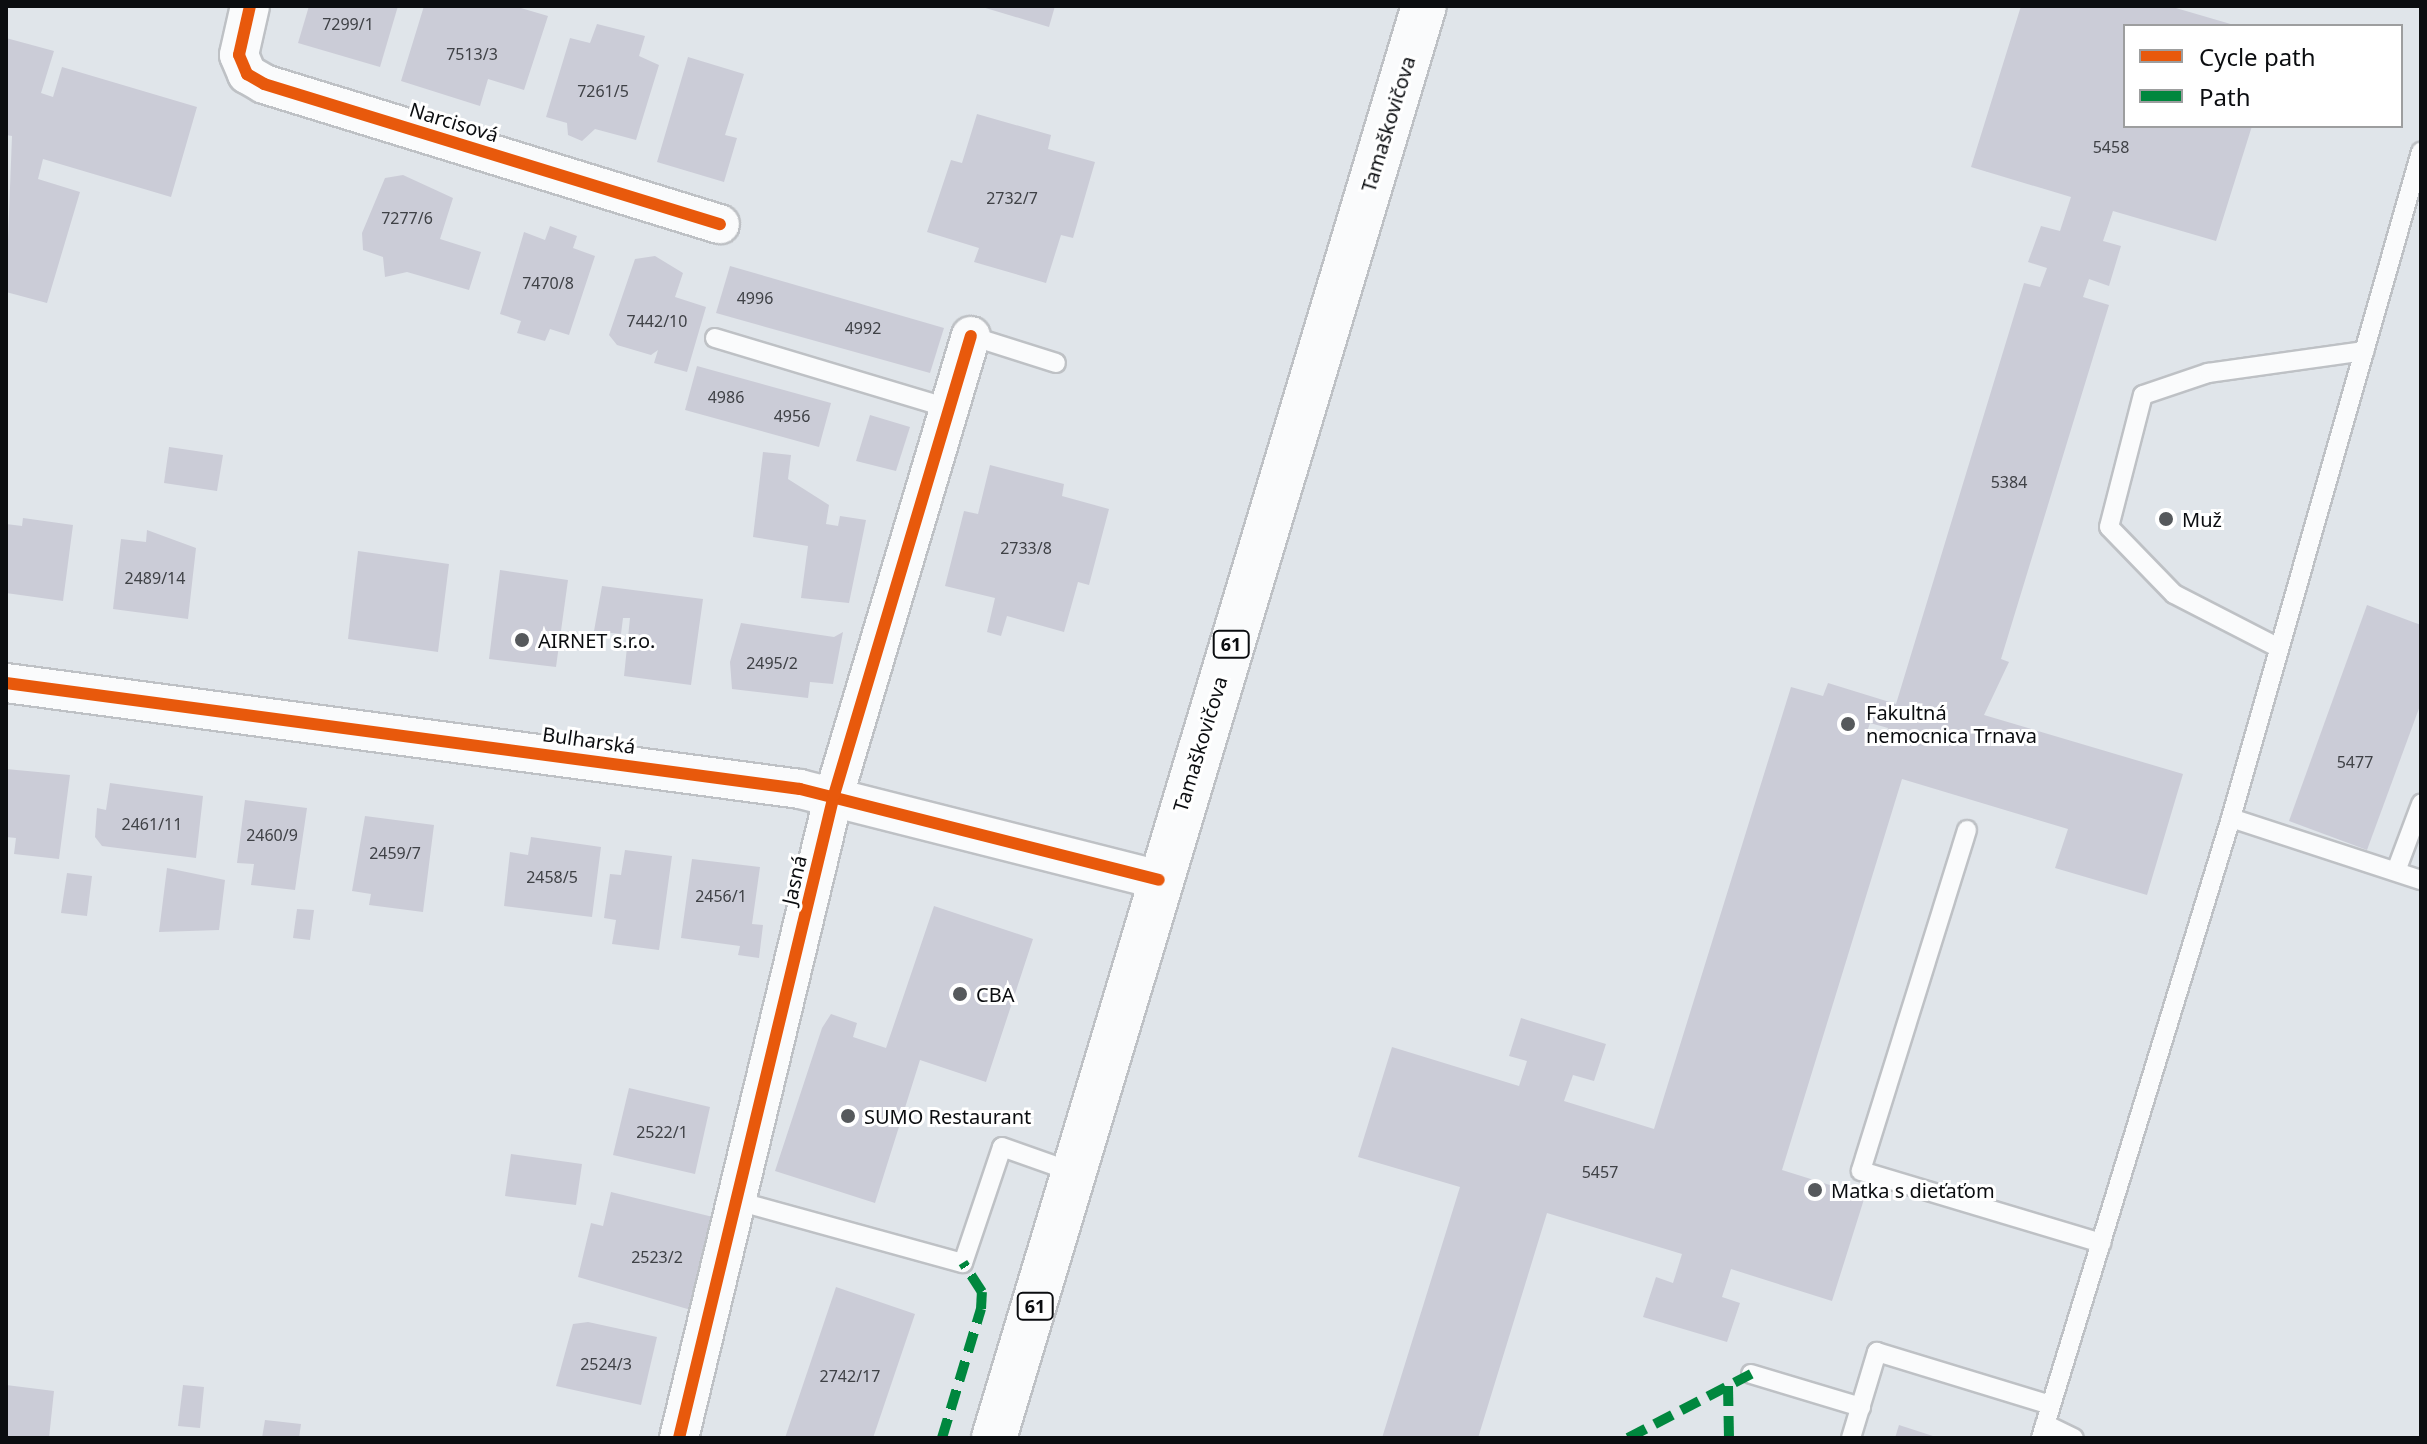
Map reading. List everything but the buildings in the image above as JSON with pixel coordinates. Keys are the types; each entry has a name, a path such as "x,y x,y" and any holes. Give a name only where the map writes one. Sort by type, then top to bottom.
{"main road":[{"name":"Tamaškovičova","path":"994,1438 1159,880 1424,6"}],"street":[{"name":"Narcisová","path":"250,6 239,55 247,74 264,84 720,224"},
{"name":"Jasná","path":"679,1438 741,1202 834,795 971,336"},
{"name":"Bulharská","path":"6,683 834,795 1159,880"}],"lane":[{"path":"2045,1422 2231,818 2421,152"},
{"path":"971,336 1056,363"},
{"path":"715,338 948,408"},
{"path":"2279,648 2174,594 2109,527 2143,395 2208,373 2364,351"},
{"path":"2396,871 2421,804"},
{"path":"2231,818 2421,880"},
{"path":"1967,830 1861,1171 2101,1243"},
{"path":"741,1202 963,1263 1002,1147 1073,1172"},
{"path":"1851,1438 1877,1352 2045,1422 2074,1438"},
{"path":"1751,1374 1861,1407"}],"marked path":[{"path":"942,1438 981,1309 982,1292 963,1263"},
{"path":"1628,1438 1751,1374"},
{"path":"1728,1386 1729,1438"}],"cycle path":[{"path":"250,6 239,55 247,74 264,84 720,224"},
{"path":"679,1438 834,795 971,336"},
{"path":"6,683 800,789 1159,880"}],"place":[{"name":"Muž","path":"2166,519"},
{"name":"AIRNET s.r.o.","path":"522,640"},
{"name":"Fakultná nemocnica Trnava","path":"1848,724"},
{"name":"CBA","path":"960,994"},
{"name":"SUMO Restaurant","path":"848,1116"},
{"name":"Matka s dieťaťom","path":"1815,1190"}]}
